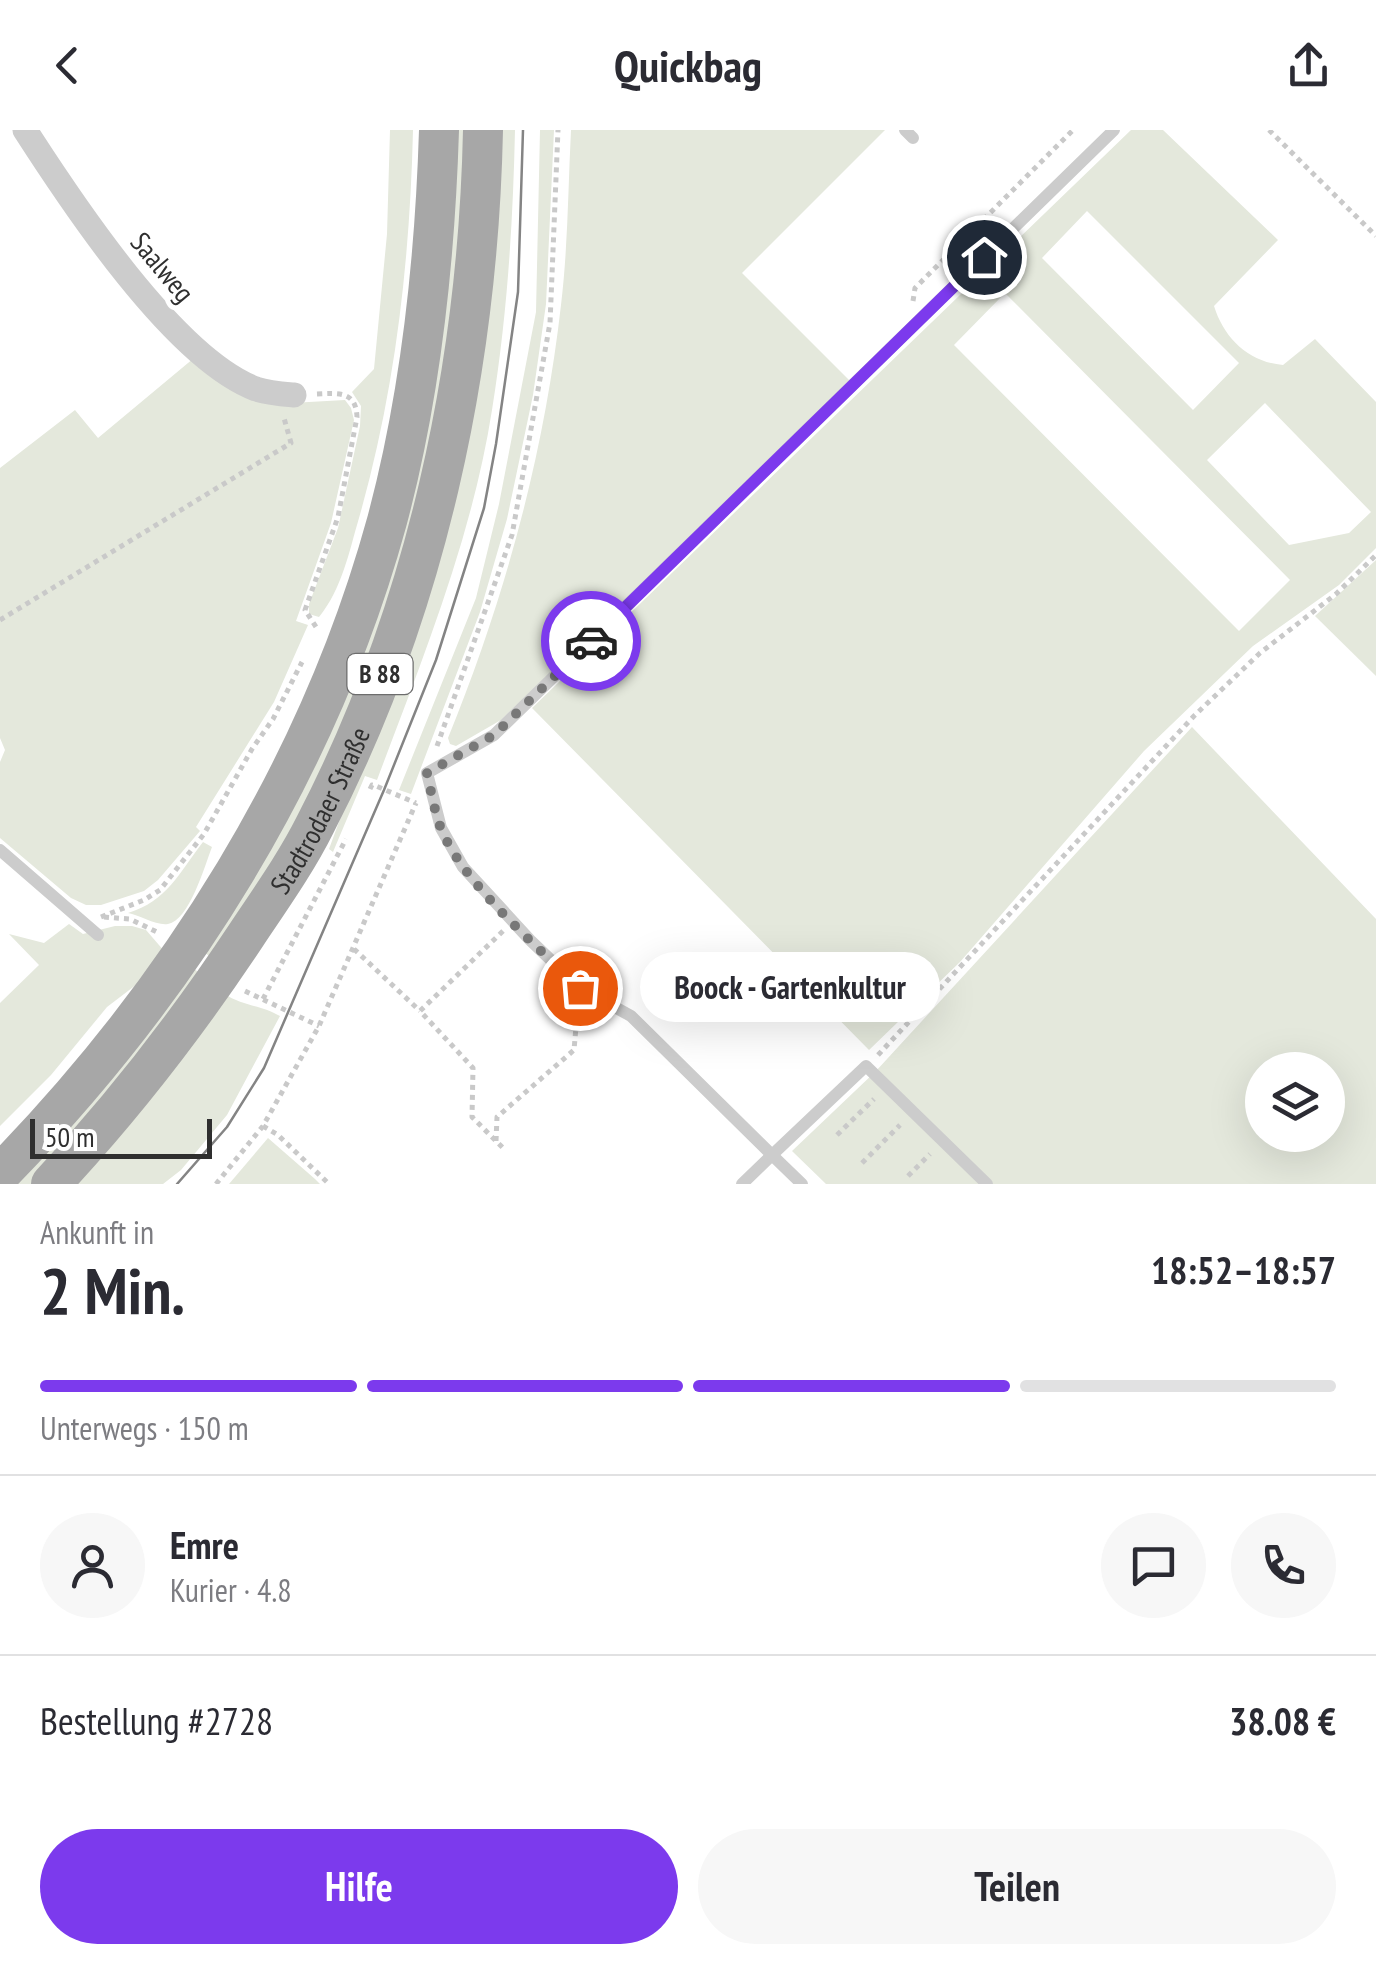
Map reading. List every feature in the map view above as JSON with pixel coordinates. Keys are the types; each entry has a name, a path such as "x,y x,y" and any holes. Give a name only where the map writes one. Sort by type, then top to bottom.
{"main road":[{"name":"Stadtrodaer Straße","path":"6,1165 82,1083 185,951 245,858 288,780 317,715 366,586 386,520 414,396 429,292 439,130"},
{"name":"Stadtrodaer Straße","path":"50,1184 128,1098 220,975 315,826 349,752 387,657 442,475 462,381 474,278 483,130"}],"street":[{"name":"Saalweg","path":"25,130 74,206 161,315 234,378 256,389 285,394"}],"lane":[{"path":"802,1184 631,1016 580,988 463,867 441,828 427,773 494,735 1114,130"},
{"path":"0,850 98,935"},
{"path":"742,1184 866,1066 987,1184"}],"path":[{"path":"216,1184 263,1126 319,1026 416,803 512,535 550,323 558,130"},
{"path":"906,334 916,288 1073,130"},
{"path":"1269,130 1376,236"},
{"path":"0,620 291,443 285,394 342,393 352,397 357,406 355,431 338,518 305,610 318,630"},
{"path":"866,1066 1194,716 1260,652 1336,594 1376,555"},
{"path":"168,939 150,926 130,919 100,917 160,890 204,834 252,748 273,719 309,648"},
{"path":"364,800 372,784 416,803"},
{"path":"263,999 350,832"},
{"path":"420,1011 513,921"},
{"path":"354,949 473,1068 472,1117 504,1150"},
{"path":"234,985 319,1026"},
{"path":"496,1142 497,1117 574,1050 580,988"},
{"path":"837,1135 886,1086"},
{"path":"862,1163 913,1112"},
{"path":"263,1126 278,1135 329,1184"},
{"path":"908,1176 943,1141"}],"shaded area":[{"path":"390,130 413,130 398,326 372,471 339,582 319,617 309,614 309,604 338,528 360,426 361,406 352,392 374,369 387,234"},
{"path":"452,130 469,130 456,320 413,534 321,782 215,960 202,951 333,713"},
{"path":"499,130 515,130 513,200 502,341 483,458 444,598 377,780 365,776 333,852 329,849 357,773"},
{"path":"540,130 554,130 546,304 533,395 507,519 480,612 411,794 399,790 476,598 499,504 536,312"},
{"path":"571,130 885,130 742,273 852,383 501,720 456,746 448,738 504,579 544,416 563,283"},
{"path":"1131,130 1163,130 1278,240 1214,306 1231,338 1259,359 1283,365 1315,339 1376,402 1376,548 1339,585 1253,646 1144,751 960,962 869,1050 532,708","holes":["1087,211 1239,363 1193,410 1042,258","1005,293 1290,580 1239,631 954,345","1265,403 1371,512 1349,533 1289,545 1207,460"]},
{"path":"194,358 291,403 345,400 354,420 331,523 296,621 308,625 274,702 196,827 200,831 158,880 144,891 101,905 86,905 71,898 0,838 0,762 5,750 0,738 0,468 75,410 98,438"},
{"path":"1376,560 1376,676 1315,616"},
{"path":"1192,727 1376,919 1376,1184 826,1184 792,1151 876,1071"},
{"path":"203,842 212,847 195,891 176,921 159,923 128,913 163,893"},
{"path":"69,924 83,934 115,926 146,930 165,952 145,978 107,1007 51,1075 0,1126 0,1003 39,965 9,934 44,943"},
{"path":"191,967 203,975 66,1146 31,1184 10,1184"},
{"path":"223,993 280,1016 227,1115 181,1170 163,1184 71,1184"},
{"path":"268,1138 315,1179 320,1184 229,1184"}],"tram line":[{"path":"177,1184 227,1127 264,1068 436,660 484,508 496,444 518,292 523,130"}],"way so far":[{"path":"580,988 463,867 441,828 427,773 494,735 591,641"}],"place":[{"name":"Boock - Gartenkultur","path":"580,988"}],"route":[{"path":"591,641 984,257"}]}
